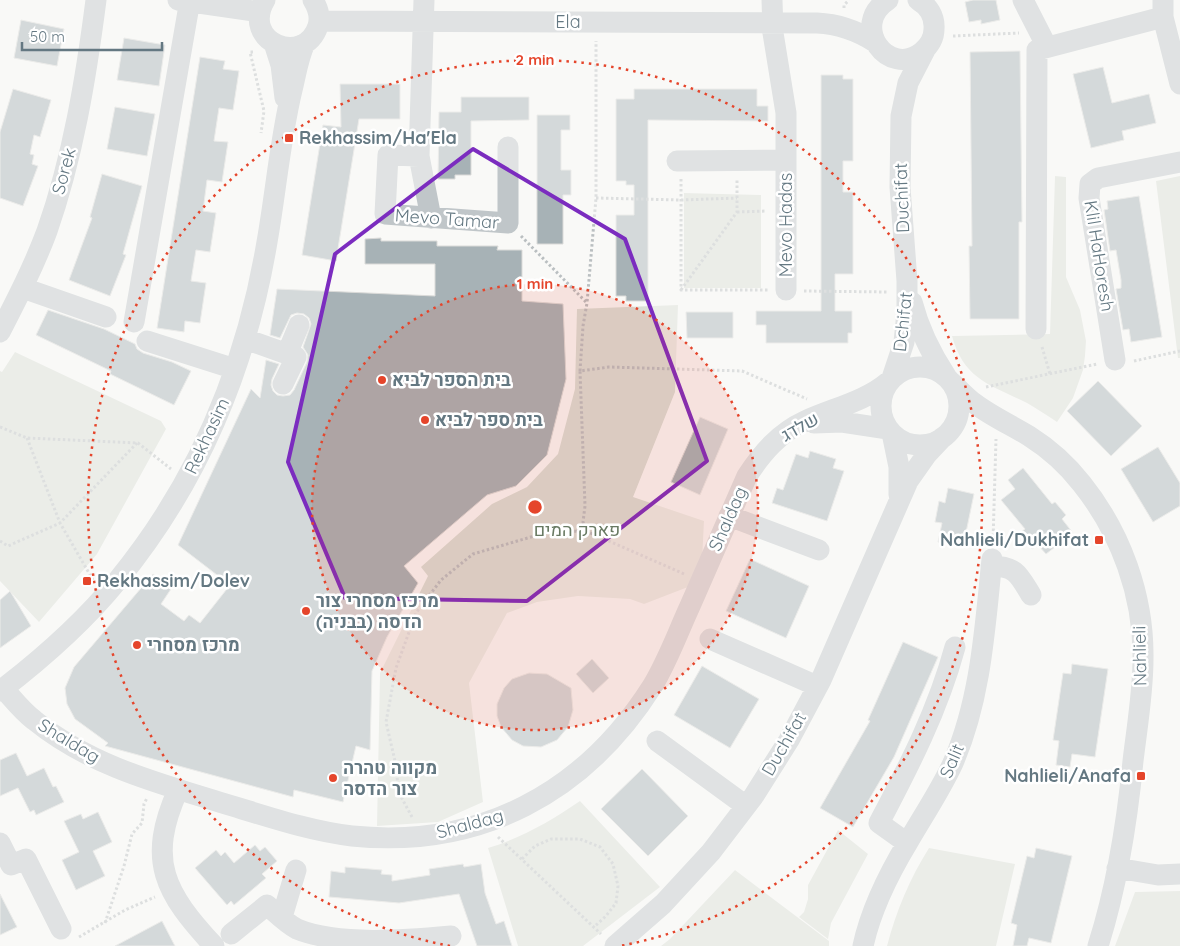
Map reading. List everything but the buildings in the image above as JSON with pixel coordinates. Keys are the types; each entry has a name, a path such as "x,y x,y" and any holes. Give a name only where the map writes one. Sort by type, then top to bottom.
{"street":[{"name":"Sorek","path":"0,332 23,288 47,231 65,169 90,50 96,0"},
{"path":"424,0 419,156 431,218"},
{"name":"Mevo Hadas","path":"772,0 772,22 785,104 786,290"},
{"path":"1023,0 1043,40"},
{"path":"134,322 186,1 262,6 260,28 274,44 285,48 296,47 305,43"},
{"path":"901,116 908,83 929,44 934,22 930,13 921,2"},
{"path":"882,4 873,18 871,28 896,85 901,116"},
{"name":"Ela","path":"817,23 882,4"},
{"name":"Ela","path":"315,6 423,22 772,22 835,24 853,30 898,59 908,59 917,56 929,44"},
{"name":"Rekhasim","path":"2,689 27,670 74,628 118,581 158,528 194,468 224,401 245,339 267,244 286,116 300,53 305,43 313,36 315,6"},
{"path":"1036,329 1038,50 1043,40 1163,8 1180,84"},
{"name":"Rekhasim","path":"274,44 284,80 286,116"},
{"name":"Duchifat","path":"901,116 900,187 907,286"},
{"name":"Mevo Tamar","path":"419,156 388,155 385,214 508,223 508,146"},
{"name":"Mevo Hadas","path":"679,161 786,160"},
{"name":"Klil HaHoresh","path":"1115,360 1089,198 1090,184 1098,178 1180,162"},
{"name":"Dchifat","path":"890,380 904,342 907,286"},
{"name":"Dchifat","path":"907,286 923,337 933,357 954,384"},
{"path":"23,288 106,318"},
{"path":"287,354 299,325"},
{"path":"245,339 296,357 283,384"},
{"path":"147,341 235,368"},
{"path":"945,435 957,418 959,406 954,384 938,371 920,366 902,371 890,380 882,393 880,406 882,418 890,431 902,440 913,444 926,444 945,435 968,422 997,419"},
{"name":"שלדג","path":"770,445 794,427 876,392 890,380"},
{"name":"Nahlieli","path":"954,384 973,403 997,419 1030,436 1057,458 1081,483 1101,510 1116,539 1131,576 1141,624 1143,659 1130,792 1117,868 1098,946"},
{"name":"שלדג","path":"770,445 783,435 811,423 842,422 890,431"},
{"name":"Duchifat","path":"890,431 899,467 900,482 897,505"},
{"name":"Duchifat","path":"611,943 663,904 711,852 746,806 789,740 817,686 912,474 945,435"},
{"name":"Shaldag","path":"2,689 33,719 61,740 95,758 154,782 299,826 351,836 400,838 447,833 484,823 530,804 567,781 600,753 629,720 654,683 674,644 747,476 770,445"},
{"path":"729,516 819,550"},
{"path":"992,562 1014,570 1031,595"},
{"name":"Salit","path":"863,946 876,904 889,875 943,783 954,760 967,724 982,659 992,562"},
{"path":"710,640 817,686"},
{"path":"907,843 879,823 927,728 947,677 955,647"},
{"path":"657,741 746,806"},
{"path":"178,790 168,819 162,849 165,875 179,905 192,922 222,940 267,905 296,929 342,940 382,944 451,936"},
{"path":"0,843 11,865 26,859 68,934"},
{"path":"1117,868 1158,875 1180,874"},
{"path":"282,917 296,870"}],"path":[{"path":"586,531 583,522 585,506 580,371 582,326 587,303 596,198 596,22"},
{"path":"929,44 1043,40"},
{"path":"250,52 264,111 261,139"},
{"path":"681,290 737,212 737,160"},
{"path":"679,161 681,290"},
{"path":"596,198 681,200 737,198"},
{"path":"737,212 786,211"},
{"path":"508,223 587,303"},
{"path":"681,290 786,290 879,293 907,286"},
{"path":"1036,329 1050,374"},
{"path":"954,384 1050,374 1115,360 1117,365 1180,351"},
{"path":"580,371 609,367 742,371 833,410"},
{"path":"992,562 997,419"},
{"path":"0,427 27,438 138,442 173,471 176,466"},
{"path":"27,438 60,523 94,582 99,576"},
{"path":"0,541 8,546 60,523 138,442"},
{"path":"424,836 399,793 395,761 386,722 396,668 416,613 442,580 473,554 548,532 586,531 701,582"},
{"path":"105,923 124,866 132,834 142,823 144,804 154,782"},
{"path":"484,823 611,943"},
{"path":"522,859 535,846 551,840 580,840 600,847 613,864 618,886 616,903 594,927"},
{"path":"68,934 105,923 125,910 171,890"}],"highlighted area":[{"path":"473,149 625,239 707,461 527,601 345,598 288,462 335,254"}],"green space":[{"path":"1055,176 1066,177 1066,277 1080,310 1086,341 1083,370 1073,398 1057,422 1027,403 991,385 972,372 957,351 952,336 1050,334"},
{"path":"1180,176 1180,358 1178,358 1156,181"},
{"path":"684,193 761,195 761,288 684,288"},
{"name":"פארק המים","path":"678,305 675,392 633,497 704,521 701,582 644,604 630,599 578,596 537,602 507,613 469,683 483,802 438,822 377,826 380,673 428,576 421,567 492,504 527,487 558,454 575,389 577,309"},
{"path":"15,352 161,421 166,429 97,554 39,622 0,581 0,371 2,372"},
{"path":"580,801 660,887 583,946 518,946 488,848 536,828"},
{"path":"838,830 868,854 831,923 828,939 799,917 804,912 808,899 808,885"},
{"path":"929,848 1015,864 996,946 887,946 904,895"},
{"path":"735,870 829,941 829,946 661,946 670,939"},
{"path":"1180,891 1180,946 1115,946 1135,892"}],"place":[{"name":"Rekhassim/Ha'Ela","path":"289,138"},
{"name":"בית הספר לביא","path":"382,380"},
{"name":"בית ספר לביא","path":"425,420"},
{"name":"Nahlieli/Dukhifat","path":"1099,540"},
{"name":"Rekhassim/Dolev","path":"87,581"},
{"name":"מרכז מסחרי צור הדסה (בבניה)","path":"306,611"},
{"name":"מרכז מסחרי","path":"137,645"},
{"name":"Nahlieli/Anafa","path":"1141,776"},
{"name":"מקווה טהרה צור הדסה","path":"333,778"}]}
